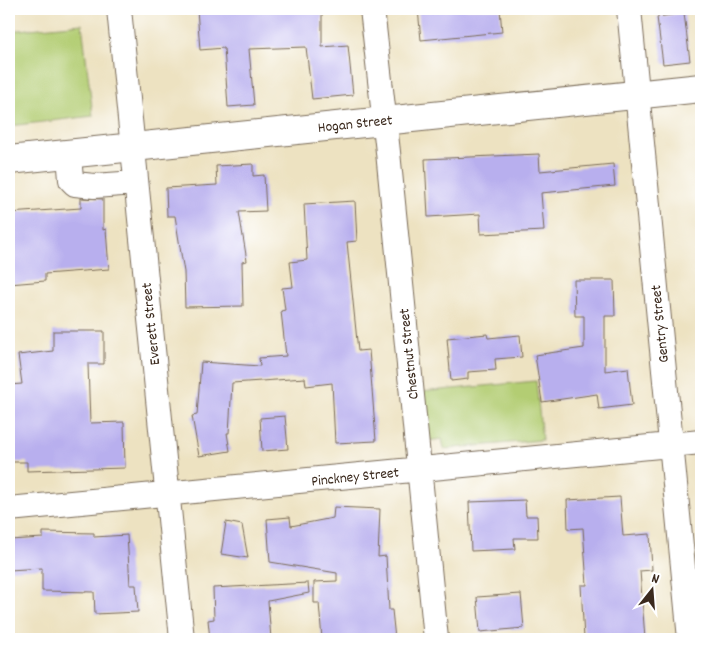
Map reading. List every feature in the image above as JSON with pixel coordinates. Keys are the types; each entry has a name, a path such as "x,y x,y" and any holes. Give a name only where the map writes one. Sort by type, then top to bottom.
{"main road":[{"name":"Hogan Street","path":"9,160 701,88"}],"street":[{"name":"Everett Street","path":"119,9 182,639"},
{"name":"Chestnut Street","path":"372,9 390,171 436,639"},
{"name":"Gentry Street","path":"629,9 690,639"},
{"path":"69,154 71,180 74,184 94,186 136,182"},
{"name":"Pinckney Street","path":"9,509 701,442"}],"green space":[{"path":"82,24 93,116 9,126 9,31"},
{"path":"536,381 542,440 444,449 442,439 427,441 421,392"}],"building":[{"path":"197,9 322,9 322,47 348,45 353,95 312,99 306,47 249,49 254,105 228,107 224,48 200,50"},
{"path":"418,9 500,9 502,32 421,40"},
{"path":"684,13 690,61 663,64 657,17"},
{"path":"539,154 540,171 613,164 615,186 541,193 544,231 481,234 480,214 428,217 425,159"},
{"path":"253,164 253,176 264,175 266,211 239,212 247,261 242,262 243,306 185,307 184,272 175,216 167,216 166,188 217,185 216,166"},
{"path":"81,198 103,199 103,230 106,229 109,269 45,274 45,281 9,284 9,213 81,208"},
{"path":"355,201 357,241 347,242 358,351 369,350 376,441 335,443 332,383 306,386 305,378 232,383 229,433 227,433 230,451 199,456 192,416 197,415 201,362 260,366 259,358 286,356 281,311 285,310 282,288 293,287 290,262 307,260 304,204"},
{"path":"574,280 614,280 615,316 605,316 605,371 628,368 632,405 599,409 597,394 542,402 535,355 584,348 584,316 575,316"},
{"path":"53,331 104,331 104,364 88,364 90,423 124,422 125,468 27,471 27,462 9,462 9,385 22,384 18,355 53,351"},
{"path":"487,334 488,338 520,335 522,357 495,359 496,370 468,372 468,379 451,381 447,338"},
{"path":"285,416 288,449 262,451 260,418"},
{"path":"620,497 623,536 650,534 652,570 640,571 645,639 584,639 581,585 587,585 583,528 568,529 567,500"},
{"path":"525,500 526,516 537,516 538,538 514,538 515,549 471,551 469,502"},
{"path":"334,507 380,509 378,557 386,556 389,610 392,610 395,639 322,639 319,603 314,603 314,582 337,581 337,573 270,562 267,519 290,517 291,526 333,518"},
{"path":"226,522 242,525 248,558 221,554"},
{"path":"43,532 94,533 94,537 127,535 130,585 136,585 138,612 95,614 94,592 42,591 42,568 9,570 9,540 43,538"},
{"path":"308,583 309,593 268,601 271,639 210,639 208,620 214,619 213,588"},
{"path":"521,594 524,628 480,632 477,597"}]}
